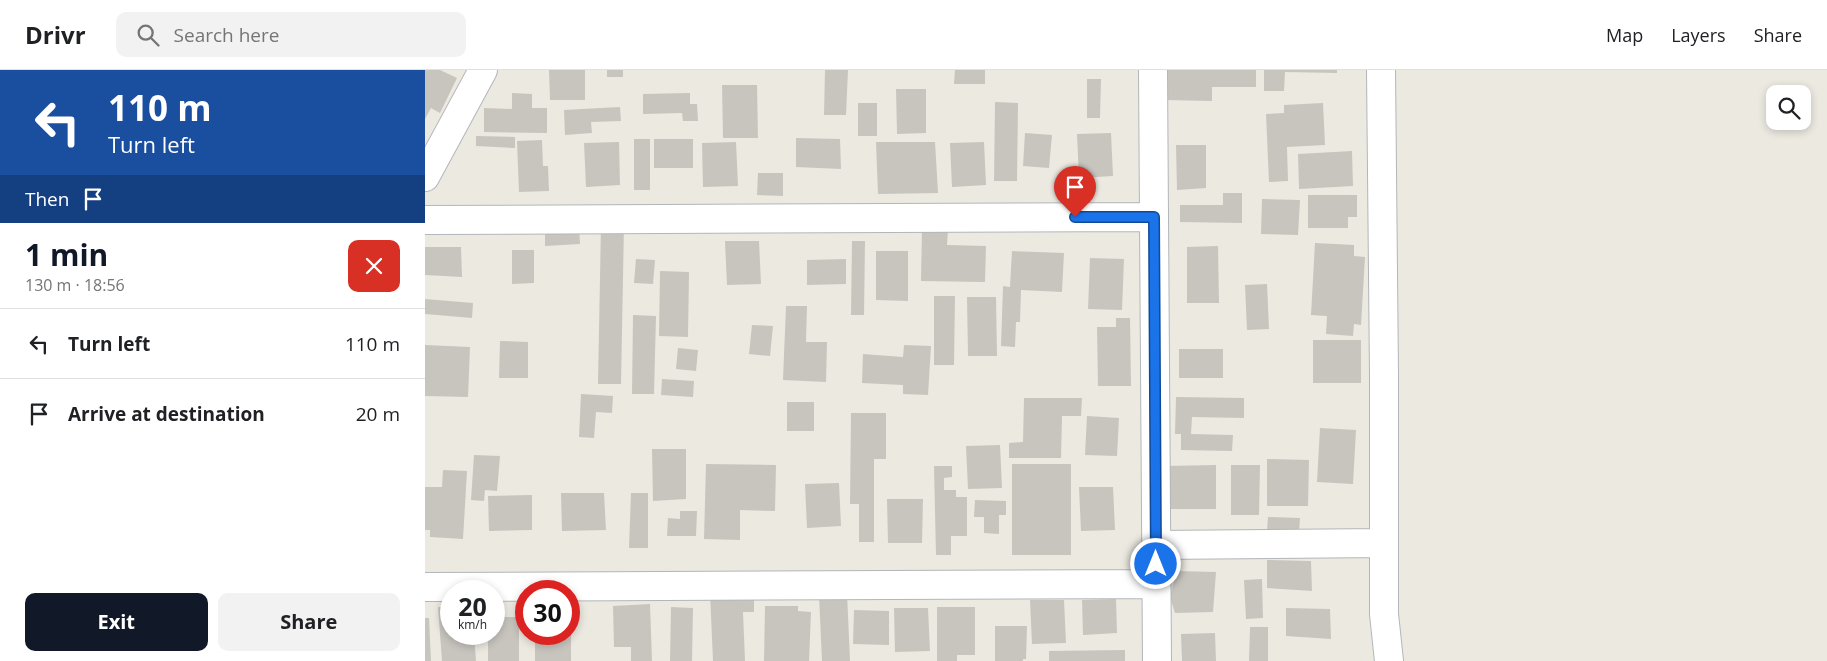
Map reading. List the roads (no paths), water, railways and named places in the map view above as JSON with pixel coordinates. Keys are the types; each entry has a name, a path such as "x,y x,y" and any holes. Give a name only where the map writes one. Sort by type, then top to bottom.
{"street":[{"path":"425,177 483,70"},
{"path":"1153,70 1157,661"},
{"path":"1381,70 1385,375 1383,543 1384,614 1389,661"},
{"path":"425,220 1154,217"},
{"path":"1156,545 1383,543"},
{"path":"425,587 1156,584"}]}
